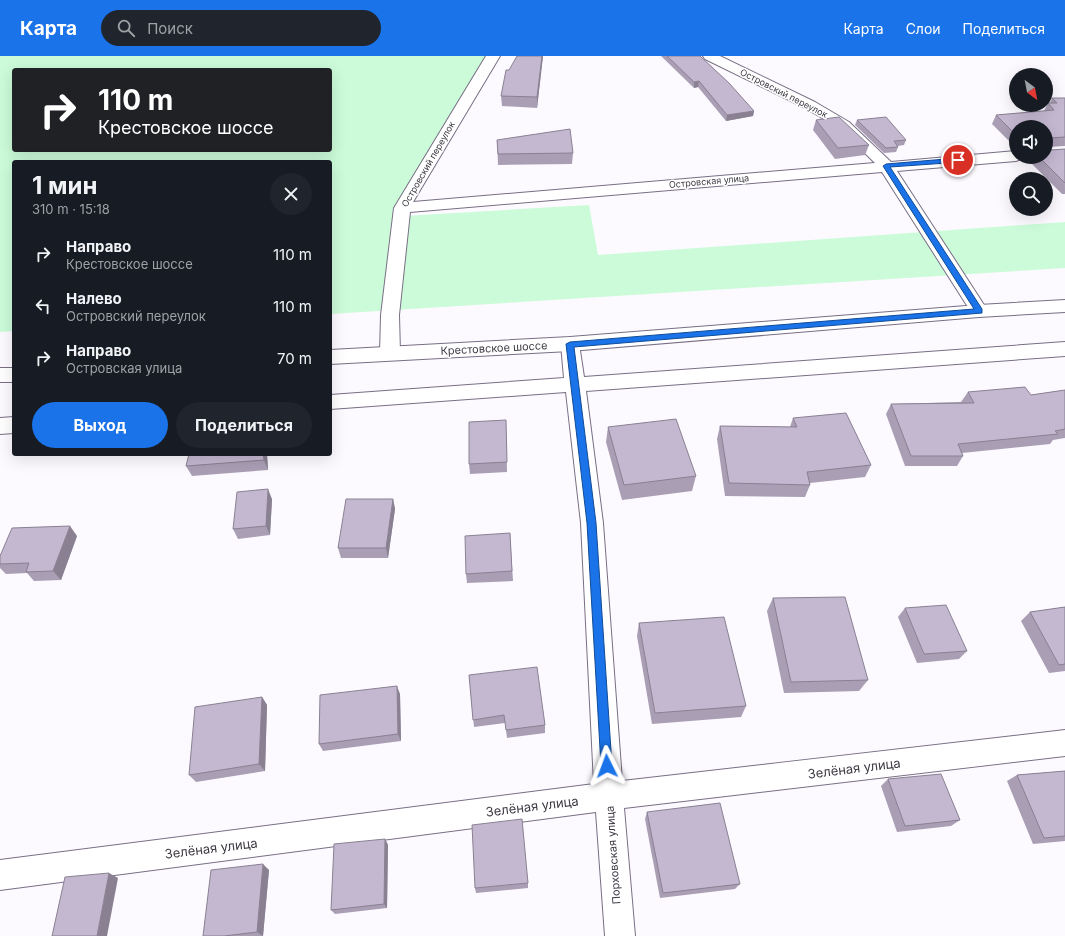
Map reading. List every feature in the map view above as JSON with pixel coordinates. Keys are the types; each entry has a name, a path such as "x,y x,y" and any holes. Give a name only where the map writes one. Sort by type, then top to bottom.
{"street":[{"name":"Островский переулок","path":"390,354 390,315 402,208 493,56"},
{"name":"Островский переулок","path":"710,56 810,104 844,125 886,166 979,311"},
{"name":"Островская улица","path":"402,208 1009,157"},
{"name":"Крестовское шоссе","path":"332,356 570,344 979,311 1065,306"},
{"name":"Порховская улица","path":"570,344 592,523 609,796 620,936"},
{"path":"332,402 1065,349"},
{"path":"0,376 12,375"},
{"path":"0,426 12,425"},
{"name":"Зелёная улица","path":"0,875 609,796 1065,743"}],"green space":[{"path":"0,56 495,56 405,216 589,205 598,255 1065,222 1065,268 332,314 332,160 12,160 12,331 0,332"}],"building":[{"path":"517,56 542,56 537,97 501,96 506,70 509,70"},
{"path":"667,56 700,56 729,83 754,111 727,115 699,81 694,82"},
{"path":"1053,98 1065,98 1065,137 1053,138 1053,120 1009,120 1009,128 996,115 1053,112 1053,103 1057,103"},
{"path":"839,117 869,145 838,148 816,120"},
{"path":"886,117 906,140 894,141 898,147 886,148 857,120"},
{"path":"570,129 573,153 498,154 497,140"},
{"path":"1065,149 1065,183 1046,164 1053,164 1053,150"},
{"path":"1025,387 1031,395 1065,390 1065,429 1055,431 1058,434 958,444 963,456 911,456 891,404 974,403 968,392"},
{"path":"846,413 871,465 807,472 810,485 729,483 720,426 797,427 793,418"},
{"path":"676,419 696,476 624,485 608,427"},
{"path":"506,420 507,462 469,464 469,422"},
{"path":"188,456 263,456 264,460 186,466"},
{"path":"268,489 266,526 233,529 237,492"},
{"path":"346,499 393,499 386,548 338,548"},
{"path":"70,526 53,571 26,572 29,563 0,564 0,556 12,528"},
{"path":"510,533 512,571 466,574 465,536"},
{"path":"845,597 868,680 791,682 773,598"},
{"path":"946,605 967,651 924,654 905,608"},
{"path":"1065,607 1065,664 1059,665 1030,612"},
{"path":"724,617 746,706 655,713 639,623"},
{"path":"537,667 545,725 506,730 504,715 473,720 469,675"},
{"path":"397,686 398,734 319,744 320,695"},
{"path":"262,697 259,764 189,775 195,707"},
{"path":"1065,771 1065,836 1044,838 1017,775"},
{"path":"941,774 960,820 905,826 888,779"},
{"path":"720,803 740,884 663,893 647,812"},
{"path":"522,819 528,883 475,888 472,825"},
{"path":"385,839 384,904 331,910 334,844"},
{"path":"263,864 257,932 224,936 203,936 211,870"},
{"path":"109,873 97,936 52,936 65,877"}],"route":[{"path":"607,766 592,523 570,344 722,333 979,311 886,166 958,160"}]}
